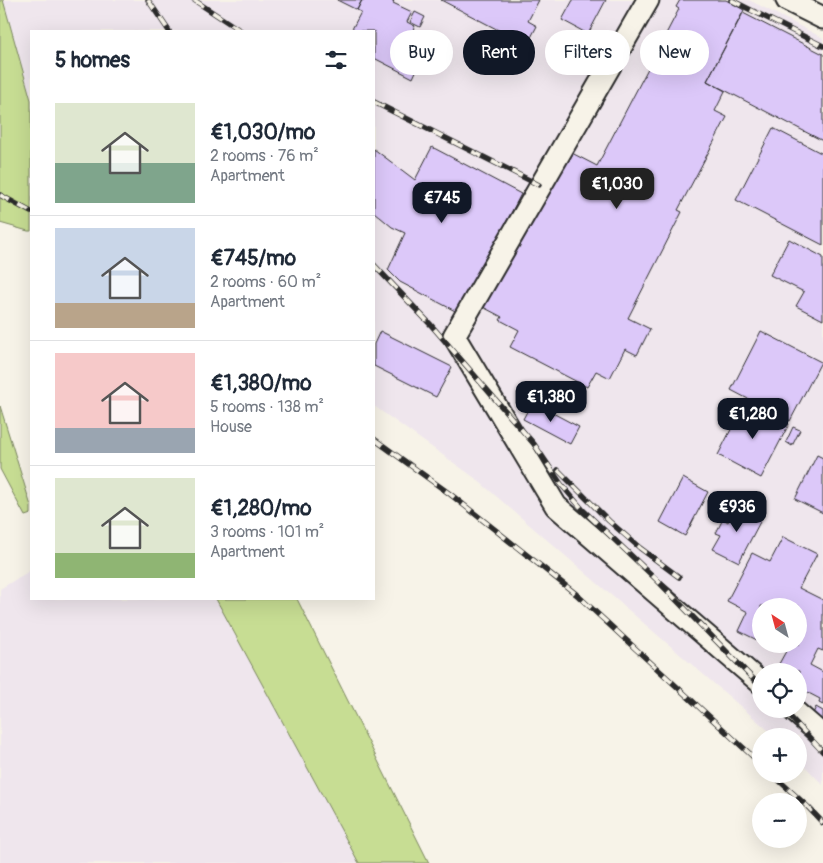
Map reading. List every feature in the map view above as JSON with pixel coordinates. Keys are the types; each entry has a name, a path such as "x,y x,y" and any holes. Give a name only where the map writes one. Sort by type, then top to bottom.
{"lane":[{"path":"648,0 454,336 556,506 752,674"},
{"path":"787,0 823,18"},
{"path":"802,718 823,736"}],"shaded area":[{"path":"3,0 749,0 823,38 823,785 807,768 807,728 766,728 754,718 807,718 807,663 752,663 752,716 475,478 375,407 375,30 30,30 30,96"},
{"path":"30,571 30,600 217,600 359,863 0,863 0,589"}],"green space":[{"path":"0,0 3,0 30,96 30,231 0,223"},
{"path":"0,406 30,503 30,514 25,516 0,469"},
{"path":"217,600 298,600 429,863 359,863"}],"building":[{"path":"337,0 362,0 357,10"},
{"path":"362,0 394,0 393,3 412,12 407,22 415,26 413,30 390,30 390,66 375,59 375,30 352,30 361,12 357,10"},
{"path":"441,0 539,0 528,21 537,26 535,30 498,30"},
{"path":"573,0 606,0 590,30 581,30 562,20"},
{"path":"680,0 726,0 744,10 707,81 725,91 715,111 727,117 678,210 682,212 628,318 650,329 637,355 625,349 610,378 596,371 587,387 510,347 519,330 500,320 502,317 481,306 507,254 513,257 568,151 597,166 645,75 709,75 709,30 668,30 679,9 676,7"},
{"path":"415,12 425,17 420,27 410,22"},
{"path":"743,13 823,54 823,141 707,81"},
{"path":"773,128 823,154 823,245 736,200"},
{"path":"432,147 521,194 459,313 400,282 388,270 405,233 392,227 375,213 375,150 415,180"},
{"path":"789,239 823,257 823,320 796,306 804,292 770,275"},
{"path":"380,331 452,367 436,397 375,366 375,342"},
{"path":"761,331 821,362 790,421 731,390"},
{"path":"532,402 579,427 570,444 523,419"},
{"path":"745,402 789,424 761,478 718,455"},
{"path":"793,427 800,430 792,446 786,442"},
{"path":"817,455 823,458 823,513 795,499"},
{"path":"683,478 708,492 685,536 660,522"},
{"path":"737,505 762,518 739,562 713,549 721,535 716,533 723,519 728,522"},
{"path":"783,537 817,554 799,588 823,600 823,651 818,649 810,665 823,672 823,705 819,703 820,699 807,692 807,663 779,663 785,653 808,652 808,598 752,598 752,638 739,631 748,612 727,601 752,553 770,562"},
{"path":"816,707 823,711 823,729 809,722"}],"railway":[{"path":"148,0 168,30"},
{"path":"194,0 239,30"},
{"path":"731,0 823,46"},
{"path":"375,103 539,185"},
{"path":"0,195 30,211"},
{"path":"375,266 431,325 534,444 561,484 583,510 657,580 752,678"},
{"path":"375,440 450,494 576,594 752,756"},
{"path":"558,470 609,521 640,548 679,577"},
{"path":"791,718 823,752"},
{"path":"782,783 823,823"}]}
